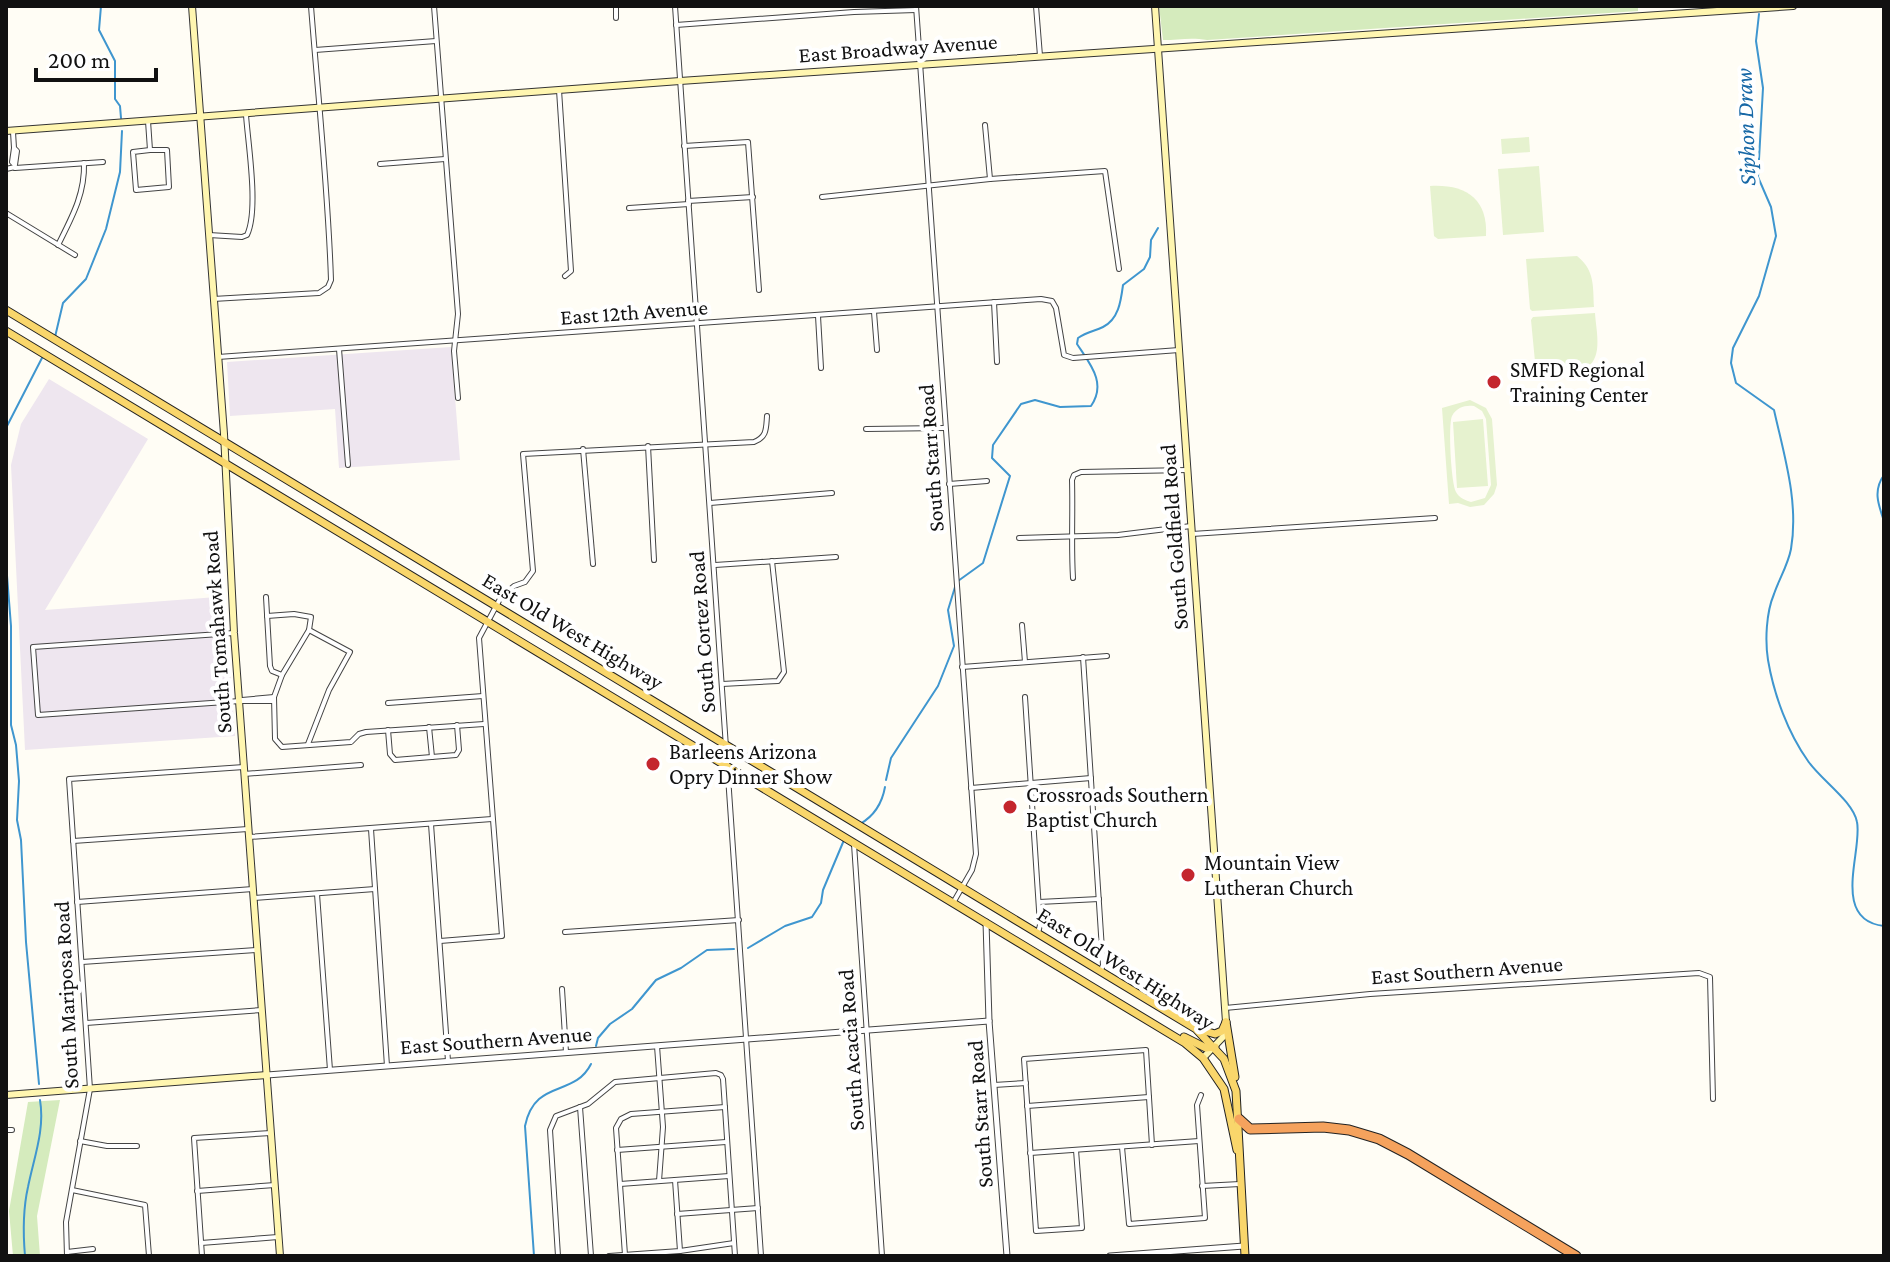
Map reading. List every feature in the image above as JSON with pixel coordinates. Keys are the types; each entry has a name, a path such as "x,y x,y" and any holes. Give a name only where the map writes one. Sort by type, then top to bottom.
{"highway":[{"path":"1239,1119 1250,1129 1323,1127 1349,1130 1379,1139 1576,1256"}],"main road":[{"name":"South Tomahawk Road","path":"192,6 280,1256"},
{"name":"South Goldfield Road","path":"1155,6 1226,1022 1223,1037 1203,1058"},
{"name":"East Broadway Avenue","path":"9,131 680,81 1793,6"},
{"name":"East Old West Highway","path":"6,310 1196,1029 1224,1059 1236,1091 1238,1152"},
{"name":"East Old West Highway","path":"6,331 1185,1043 1203,1058 1218,1077 1228,1101 1238,1152"},
{"path":"1196,1029 1215,1034 1222,1031 1226,1022"},
{"path":"1226,1022 1236,1091"},
{"path":"1156,1025 1206,1048 1215,1047"},
{"name":"East Southern Avenue","path":"6,1095 267,1075"},
{"path":"1238,1152 1245,1256"}],"street":[{"path":"213,299 319,293 328,287 331,280 328,195 311,6"},
{"path":"434,6 458,314 455,340 458,398"},
{"path":"616,6 616,18"},
{"name":"South Cortez Road","path":"675,6 761,1256"},
{"path":"1036,6 1040,56"},
{"path":"1641,6 1641,16"},
{"path":"676,25 916,8"},
{"name":"South Starr Road","path":"916,8 975,860 953,903"},
{"path":"314,50 436,41"},
{"path":"559,90 571,271 565,276"},
{"path":"209,235 247,235 252,219 246,112"},
{"path":"148,121 150,150"},
{"path":"985,125 990,179"},
{"path":"9,131 15,167"},
{"path":"684,146 748,142 759,290"},
{"path":"150,150 167,150 169,187 136,190 133,152 150,150"},
{"path":"380,164 445,159"},
{"path":"6,169 103,162"},
{"path":"58,245 78,205 84,163"},
{"path":"822,197 990,179 1105,171 1119,269"},
{"path":"629,208 753,197"},
{"path":"6,213 75,255"},
{"name":"East 12th Avenue","path":"218,357 1041,299 1052,301 1056,308 1064,355 1073,358 1179,350"},
{"path":"994,302 997,362"},
{"path":"874,312 877,350"},
{"path":"818,316 821,368"},
{"path":"339,349 348,465"},
{"path":"440,941 502,936 479,638 506,590 525,582 533,571 523,454 754,442 766,432 767,416"},
{"path":"866,429 945,428"},
{"path":"648,446 654,560"},
{"path":"583,449 593,564"},
{"path":"1073,578 1070,544 1074,475 1081,472 1188,470"},
{"path":"949,484 987,481"},
{"path":"710,503 832,493"},
{"path":"1192,534 1435,518"},
{"path":"1019,538 1118,535 1191,526"},
{"path":"714,565 836,557"},
{"path":"722,684 778,681 782,678 784,672 772,561"},
{"path":"266,597 270,666 272,671 282,675"},
{"path":"267,616 308,614 311,617 309,630 282,675 274,699 275,739 279,746 351,742 366,732 485,724"},
{"path":"1022,625 1025,662"},
{"path":"308,745 329,690 350,652 309,630"},
{"path":"234,633 33,647 38,715 274,699"},
{"path":"962,667 1107,656"},
{"path":"1083,657 1101,970"},
{"path":"388,703 483,696"},
{"path":"1025,697 1039,902 1038,933"},
{"path":"388,730 393,759 432,757 456,755 459,750 457,725"},
{"path":"429,727 432,757"},
{"path":"244,770 361,765"},
{"name":"South Mariposa Road","path":"67,1254 66,1222 90,1089 69,779 244,770"},
{"path":"971,788 1091,778"},
{"path":"249,837 492,819"},
{"path":"431,824 448,1061"},
{"path":"73,841 248,829"},
{"path":"371,829 387,1066"},
{"name":"South Acacia Road","path":"848,839 866,1030 882,1256"},
{"path":"77,902 253,889"},
{"path":"253,898 375,889"},
{"path":"317,894 330,1070"},
{"path":"1039,902 1099,899"},
{"path":"565,932 739,920"},
{"name":"South Starr Road","path":"986,922 989,1021 1007,1256"},
{"path":"82,962 257,950"},
{"name":"East Southern Avenue","path":"1225,1008 1385,993 1699,973 1710,977 1713,1099"},
{"path":"562,989 566,1052"},
{"path":"86,1023 262,1010"},
{"name":"East Southern Avenue","path":"267,1075 989,1021"},
{"path":"657,1046 662,1112 659,1181"},
{"path":"1076,1150 1082,1228 1036,1231 1024,1059 1146,1050 1152,1145"},
{"path":"558,1256 550,1130 553,1120 560,1113 588,1104 615,1082 721,1075 735,1256"},
{"path":"994,1085 1026,1083"},
{"path":"1122,1147 1129,1224 1205,1218 1197,1105 1201,1095"},
{"path":"1027,1106 1149,1097"},
{"path":"580,1107 591,1256"},
{"path":"625,1255 616,1128 621,1119 631,1114 725,1107"},
{"path":"202,1256 194,1138 271,1133"},
{"path":"80,1141 107,1146 137,1146"},
{"path":"1030,1153 1199,1141"},
{"path":"617,1150 727,1142"},
{"path":"620,1184 729,1176"},
{"path":"675,1180 680,1251"},
{"path":"1202,1186 1240,1184"},
{"path":"197,1191 275,1185"},
{"path":"71,1190 145,1205 149,1256"},
{"path":"677,1214 758,1208"},
{"path":"201,1243 278,1237"},
{"path":"609,1256 734,1243"},
{"path":"1110,1256 1245,1246"},
{"path":"67,1254 93,1249"}],"shaded area":[{"path":"451,347 460,460 339,468 335,409 230,416 227,362"},
{"path":"49,379 148,439 45,610 217,597 218,601 225,601 235,736 25,750 11,465 21,424"}],"green space":[{"path":"1159,6 1638,6 1638,11 1207,40 1163,40"},
{"path":"1529,137 1530,152 1502,154 1501,139"},
{"path":"1539,166 1544,232 1503,235 1498,169"},
{"path":"1430,186 1454,188 1472,196 1483,212 1486,236 1438,239 1434,236"},
{"path":"1577,256 1590,273 1594,307 1532,311 1526,259"},
{"path":"1595,313 1597,349 1588,367 1536,372 1533,317"},
{"path":"1470,400 1486,408 1492,419 1497,485 1484,505 1449,504 1442,408","holes":["1474,406 1482,411 1486,419 1491,485 1485,498 1471,502 1459,496 1454,486 1451,421 1454,413 1462,407"]},
{"path":"1483,419 1488,486 1457,488 1453,422"},
{"path":"60,1100 37,1216 40,1256 13,1256 9,1211 28,1102"}],"waterway":[{"path":"101,6 99,30 115,61 115,99 120,106 121,118"},
{"name":"Siphon Draw","path":"1759,14 1756,41 1763,88 1758,177 1771,207 1776,236 1759,296 1733,348 1731,363 1736,383 1774,410 1792,496 1791,549 1769,610 1766,636 1768,660 1778,700 1794,738 1814,768 1843,798 1857,822 1852,882 1858,911 1868,921 1884,926"},
{"path":"55,337 63,303 86,279 106,229 120,172 122,131"},
{"path":"958,581 983,563 1010,476 992,458 993,445 1021,404 1035,400 1060,407 1091,406 1096,398 1097,382 1077,344 1078,338 1113,319 1123,285 1144,269 1150,257 1151,240 1158,228"},
{"path":"6,428 43,356"},
{"path":"1884,475 1878,492 1884,521"},
{"path":"6,563 11,626 11,725 19,781 17,820 39,1084"},
{"path":"886,780 891,758 938,686 954,646 948,610 955,587"},
{"path":"860,824 877,809 885,787"},
{"path":"748,948 785,926 812,917 821,903 823,890 844,840"},
{"path":"596,1046 598,1038 610,1024 632,1009 656,980 707,950 734,949"},
{"path":"534,1256 525,1126 537,1101 575,1081 591,1064"},
{"path":"25,1256 25,1204 40,1133 40,1100"}],"place":[{"name":"SMFD Regional Training Center","path":"1494,382"},
{"name":"Barleens Arizona Opry Dinner Show","path":"653,764"},
{"name":"Crossroads Southern Baptist Church","path":"1010,807"},
{"name":"Mountain View Lutheran Church","path":"1188,875"}]}
